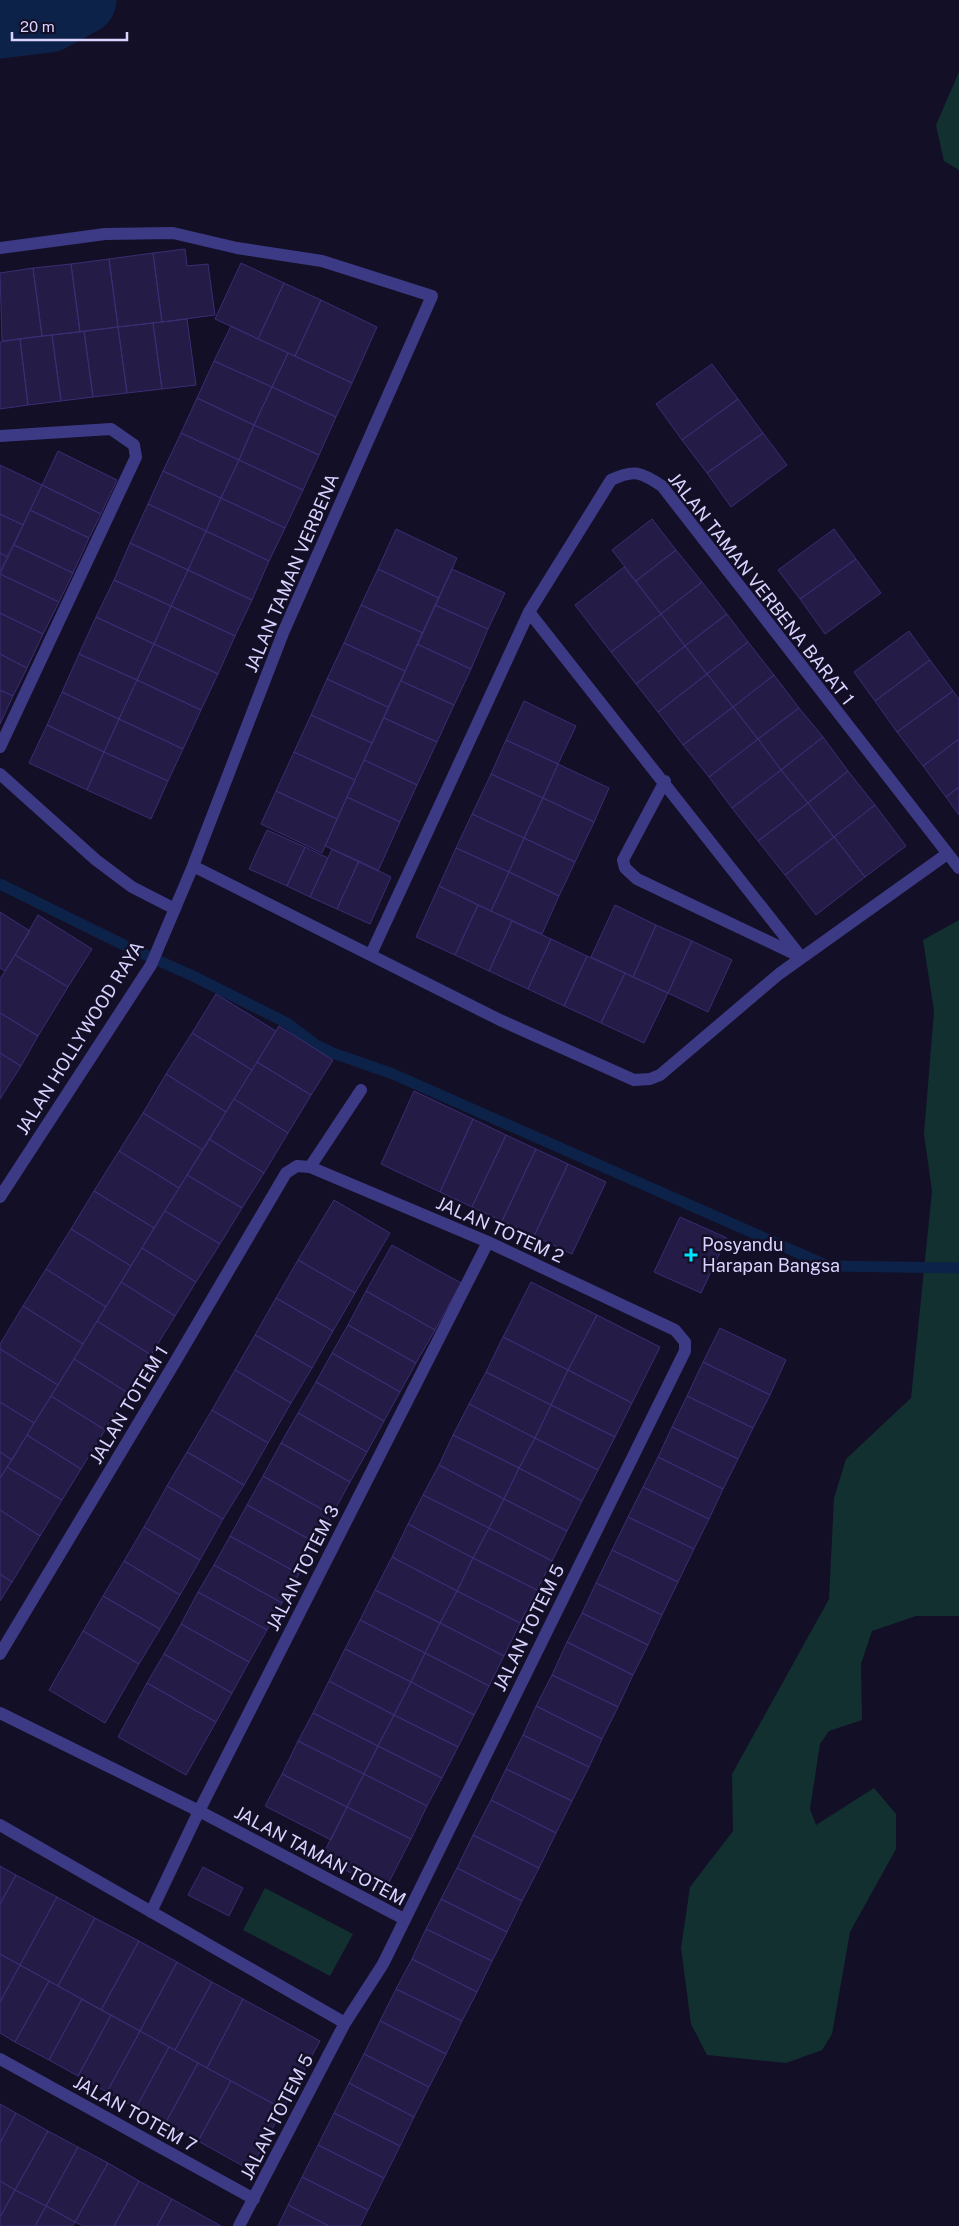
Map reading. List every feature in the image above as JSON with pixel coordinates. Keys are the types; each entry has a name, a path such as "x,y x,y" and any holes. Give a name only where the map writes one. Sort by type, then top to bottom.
{"street":[{"name":"JALAN TAMAN VERBENA","path":"0,248 105,234 173,233 237,248 322,261 432,296 283,633 193,866"},
{"path":"0,436 111,429 134,445 136,458 0,747"},
{"name":"JALAN TAMAN VERBENA BARAT 1","path":"371,954 529,612 611,480 627,472 644,474 662,486 959,868"},
{"path":"529,612 801,957"},
{"path":"0,774 96,860 132,887 175,909"},
{"path":"664,781 623,860 625,868 637,879 801,957"},
{"path":"193,866 500,1020 634,1080 650,1079 660,1075 778,974 947,854"},
{"name":"JALAN HOLLYWOOD RAYA","path":"0,1197 151,965 193,866"},
{"path":"310,1167 361,1090"},
{"name":"JALAN TOTEM 1","path":"0,1654 286,1173 297,1166 310,1167"},
{"name":"JALAN TOTEM 2","path":"310,1167 488,1242 675,1330 685,1342 685,1351"},
{"name":"JALAN TOTEM 3","path":"151,1912 199,1811 488,1242"},
{"name":"JALAN TOTEM 5","path":"404,1919 685,1351"},
{"name":"JALAN TAMAN TOTEM","path":"0,1713 199,1811 404,1919 382,1964 346,2023"},
{"path":"0,1826 346,2023"},
{"name":"JALAN TOTEM 5","path":"239,2226 346,2023"},
{"name":"JALAN TOTEM 7","path":"0,2059 254,2199"}],"green space":[{"path":"959,72 959,170 944,161 936,125"},
{"path":"959,920 959,1616 916,1616 872,1631 861,1664 862,1720 829,1731 820,1744 810,1809 816,1825 874,1788 896,1814 896,1849 850,1932 832,2034 822,2050 786,2063 707,2055 691,2024 681,1948 690,1887 733,1831 732,1774 829,1599 834,1498 846,1459 911,1398 932,1191 924,1134 934,1011 923,940"},
{"path":"265,1888 353,1934 330,1976 243,1930"}],"building":[{"path":"185,249 187,266 208,264 215,315 162,322 153,253"},
{"path":"153,253 162,322 118,327 109,259"},
{"path":"109,259 118,327 80,332 71,264"},
{"path":"241,263 284,283 258,339 215,319"},
{"path":"71,264 80,332 42,336 33,268"},
{"path":"33,268 42,336 2,341 0,273"},
{"path":"284,283 321,300 295,356 258,339"},
{"path":"321,300 377,327 352,383 295,356"},
{"path":"187,319 196,385 162,389 153,323"},
{"path":"153,323 162,389 127,393 118,327"},
{"path":"231,326 288,353 272,387 214,361"},
{"path":"118,327 127,393 93,397 84,331"},
{"path":"84,331 93,397 61,401 52,335"},
{"path":"52,335 61,401 28,405 20,339"},
{"path":"20,339 28,405 0,409 0,342"},
{"path":"288,353 352,383 336,417 272,387"},
{"path":"214,361 272,387 254,425 197,398"},
{"path":"712,364 738,399 682,440 656,404"},
{"path":"272,387 336,417 319,455 254,425"},
{"path":"197,398 254,425 239,460 181,433"},
{"path":"738,399 763,433 707,473 682,440"},
{"path":"254,425 319,455 303,490 239,460"},
{"path":"181,433 239,460 221,498 163,471"},
{"path":"763,433 787,465 731,507 707,473"},
{"path":"58,451 117,480 101,514 42,485"},
{"path":"239,460 303,490 285,528 221,498"},
{"path":"0,465 42,485 23,525 0,514"},
{"path":"163,471 221,498 206,531 148,504"},
{"path":"42,485 101,514 89,538 30,510"},
{"path":"221,498 285,528 269,561 206,531"},
{"path":"148,504 206,531 188,570 130,543"},
{"path":"30,510 89,538 73,573 14,545"},
{"path":"0,514 23,525 7,557 0,553"},
{"path":"652,519 676,550 636,581 612,550"},
{"path":"396,529 457,558 439,598 378,569"},
{"path":"834,529 856,559 800,599 778,570"},
{"path":"206,531 269,561 252,600 188,570"},
{"path":"130,543 188,570 171,606 114,580"},
{"path":"14,545 73,573 59,602 0,574"},
{"path":"676,550 702,582 661,614 636,581"},
{"path":"0,553 7,557 0,572"},
{"path":"856,559 881,593 825,634 800,599"},
{"path":"624,567 661,614 611,652 575,605"},
{"path":"378,569 439,598 423,633 361,605"},
{"path":"452,569 505,593 488,629 435,605"},
{"path":"188,570 252,600 235,636 171,606"},
{"path":"0,574 59,602 43,634 0,613"},
{"path":"114,580 171,606 154,644 96,617"},
{"path":"702,582 727,614 685,646 661,614"},
{"path":"361,605 423,633 405,671 344,643"},
{"path":"435,605 488,629 471,669 417,644"},
{"path":"171,606 235,636 218,674 154,644"},
{"path":"0,613 43,634 27,668 0,654"},
{"path":"661,614 685,646 636,684 611,652"},
{"path":"727,614 748,642 707,674 685,646"},
{"path":"96,617 154,644 137,680 79,654"},
{"path":"909,631 930,660 875,701 854,672"},
{"path":"748,642 774,675 733,707 707,674"},
{"path":"344,643 405,671 388,707 327,679"},
{"path":"154,644 218,674 201,710 137,680"},
{"path":"417,644 471,669 454,705 401,681"},
{"path":"685,646 707,674 658,712 636,684"},
{"path":"0,654 27,668 13,696 0,690"},
{"path":"79,654 137,680 119,719 62,692"},
{"path":"930,660 953,691 897,732 875,701"},
{"path":"707,674 733,707 683,745 658,712"},
{"path":"774,675 799,708 758,739 733,707"},
{"path":"327,679 388,707 372,743 311,715"},
{"path":"137,680 201,710 183,749 119,719"},
{"path":"401,681 454,705 437,742 384,718"},
{"path":"0,690 13,696 0,724"},
{"path":"953,691 959,699 959,739 923,766 897,732"},
{"path":"62,692 119,719 104,752 47,725"},
{"path":"524,701 576,726 558,764 506,740"},
{"path":"733,707 758,739 709,777 683,745"},
{"path":"799,708 823,737 781,770 758,739"},
{"path":"311,715 372,743 355,780 294,752"},
{"path":"384,718 437,742 417,785 364,760"},
{"path":"119,719 183,749 168,781 104,752"},
{"path":"47,725 104,752 87,790 29,763"},
{"path":"823,737 848,771 808,803 781,770"},
{"path":"758,739 781,770 732,808 709,777"},
{"path":"959,739 959,787 946,797 923,766"},
{"path":"506,740 558,764 543,798 491,774"},
{"path":"104,752 168,781 151,819 87,790"},
{"path":"294,752 355,780 337,819 276,791"},
{"path":"364,760 417,785 400,822 347,797"},
{"path":"558,764 609,788 594,822 543,798"},
{"path":"781,770 808,803 758,841 732,808"},
{"path":"848,771 875,805 834,837 808,803"},
{"path":"491,774 543,798 524,838 472,814"},
{"path":"959,787 959,815 946,797"},
{"path":"276,791 337,819 322,853 261,824"},
{"path":"347,797 400,822 378,871 325,846"},
{"path":"543,798 594,822 575,862 524,838"},
{"path":"808,803 834,837 785,875 758,841"},
{"path":"875,805 906,846 865,877 834,837"},
{"path":"472,814 524,838 509,872 456,848"},
{"path":"267,830 305,847 287,886 249,869"},
{"path":"834,837 865,877 816,915 785,875"},
{"path":"524,838 575,862 559,896 509,872"},
{"path":"305,847 328,858 310,897 287,886"},
{"path":"456,848 509,872 491,911 439,886"},
{"path":"332,849 359,861 337,909 310,897"},
{"path":"359,861 391,877 370,924 337,909"},
{"path":"509,872 559,896 542,934 491,911"},
{"path":"439,886 478,905 455,955 416,937"},
{"path":"478,905 512,921 489,971 455,955"},
{"path":"615,905 656,925 633,977 591,957"},
{"path":"0,912 30,931 5,971 0,968"},
{"path":"38,915 92,949 68,987 15,955"},
{"path":"512,921 551,939 528,989 489,971"},
{"path":"656,925 692,941 668,993 633,977"},
{"path":"551,939 587,956 564,1006 528,989"},
{"path":"692,941 732,960 708,1012 668,993"},
{"path":"15,955 68,987 38,1036 0,1013 0,979"},
{"path":"587,956 625,973 601,1023 564,1006"},
{"path":"625,973 668,993 644,1043 601,1023"},
{"path":"216,994 276,1031 252,1070 192,1033"},
{"path":"0,1013 38,1036 21,1066 0,1053"},
{"path":"279,1026 333,1060 311,1095 257,1062"},
{"path":"192,1033 252,1070 226,1112 166,1074"},
{"path":"0,1053 21,1066 0,1099"},
{"path":"257,1062 311,1095 288,1133 234,1099"},
{"path":"166,1074 226,1112 203,1150 143,1113"},
{"path":"414,1091 473,1119 440,1192 381,1164"},
{"path":"234,1099 288,1133 264,1173 209,1139"},
{"path":"143,1113 203,1150 179,1188 119,1151"},
{"path":"473,1119 506,1135 472,1207 440,1192"},
{"path":"506,1135 536,1149 502,1221 472,1207"},
{"path":"209,1139 264,1173 242,1208 187,1175"},
{"path":"536,1149 568,1164 534,1236 502,1221"},
{"path":"119,1151 179,1188 154,1228 94,1191"},
{"path":"568,1164 606,1182 572,1254 534,1236"},
{"path":"187,1175 242,1208 220,1244 165,1211"},
{"path":"94,1191 154,1228 131,1266 71,1229"},
{"path":"334,1200 390,1233 355,1293 298,1260"},
{"path":"165,1211 220,1244 196,1282 142,1248"},
{"name":"Posyandu Harapan Bangsa","path":"680,1217 727,1238 701,1293 654,1272"},
{"path":"71,1229 131,1266 106,1307 46,1269"},
{"path":"392,1245 461,1283 435,1330 366,1291"},
{"path":"142,1248 196,1282 175,1316 121,1282"},
{"path":"298,1260 355,1293 333,1331 276,1298"},
{"path":"46,1269 106,1307 83,1344 23,1306"},
{"path":"121,1282 175,1316 151,1355 97,1321"},
{"path":"531,1282 597,1315 568,1370 503,1337"},
{"path":"366,1291 435,1330 416,1363 348,1325"},
{"path":"276,1298 333,1331 312,1368 255,1335"},
{"path":"23,1306 83,1344 58,1385 0,1349 0,1344"},
{"path":"597,1315 660,1347 632,1403 568,1370"},
{"path":"97,1321 151,1355 128,1393 74,1359"},
{"path":"348,1325 416,1363 400,1392 332,1353"},
{"path":"720,1328 786,1360 770,1395 703,1362"},
{"path":"255,1335 312,1368 291,1403 235,1370"},
{"path":"503,1337 568,1370 551,1405 486,1372"},
{"path":"0,1349 58,1385 34,1423 0,1402"},
{"path":"332,1353 400,1392 384,1421 316,1382"},
{"path":"74,1359 128,1393 105,1430 51,1396"},
{"path":"703,1362 770,1395 753,1428 687,1396"},
{"path":"235,1370 291,1403 268,1443 212,1410"},
{"path":"568,1370 632,1403 615,1437 551,1405"},
{"path":"486,1372 551,1405 535,1438 469,1404"},
{"path":"316,1382 384,1421 367,1452 298,1413"},
{"path":"51,1396 105,1430 81,1469 27,1435"},
{"path":"687,1396 753,1428 738,1459 672,1427"},
{"path":"0,1402 34,1423 12,1460 0,1452"},
{"path":"469,1404 535,1438 519,1468 453,1435"},
{"path":"551,1405 615,1437 598,1470 535,1438"},
{"path":"212,1410 268,1443 244,1485 187,1452"},
{"path":"298,1413 367,1452 350,1482 281,1443"},
{"path":"672,1427 738,1459 723,1489 658,1457"},
{"path":"27,1435 81,1469 62,1500 7,1467"},
{"path":"453,1435 519,1468 504,1499 439,1465"},
{"path":"535,1438 598,1470 582,1501 519,1468"},
{"path":"281,1443 350,1482 332,1515 263,1476"},
{"path":"0,1452 12,1460 0,1478"},
{"path":"187,1452 244,1485 223,1519 167,1486"},
{"path":"658,1457 723,1489 709,1519 643,1487"},
{"path":"439,1465 504,1499 489,1528 423,1495"},
{"path":"7,1467 62,1500 40,1536 0,1510 0,1478"},
{"path":"519,1468 582,1501 567,1531 504,1499"},
{"path":"263,1476 332,1515 316,1543 247,1505"},
{"path":"167,1486 223,1519 200,1560 144,1527"},
{"path":"643,1487 709,1519 694,1549 628,1517"},
{"path":"423,1495 489,1528 473,1558 408,1524"},
{"path":"504,1499 567,1531 552,1561 489,1528"},
{"path":"247,1505 316,1543 299,1574 230,1536"},
{"path":"0,1510 40,1536 12,1582 0,1574"},
{"path":"628,1517 694,1549 678,1582 612,1550"},
{"path":"408,1524 473,1558 457,1591 392,1557"},
{"path":"144,1527 200,1560 180,1595 124,1561"},
{"path":"489,1528 552,1561 537,1590 473,1558"},
{"path":"230,1536 299,1574 282,1603 214,1565"},
{"path":"612,1550 678,1582 662,1615 596,1583"},
{"path":"392,1557 457,1591 440,1623 375,1590"},
{"path":"473,1558 537,1590 520,1623 457,1591"},
{"path":"124,1561 180,1595 160,1629 103,1596"},
{"path":"214,1565 282,1603 267,1630 198,1592"},
{"path":"0,1574 12,1582 0,1601"},
{"path":"596,1583 662,1615 648,1645 582,1613"},
{"path":"375,1590 440,1623 425,1653 360,1620"},
{"path":"457,1591 520,1623 504,1656 440,1623"},
{"path":"198,1592 267,1630 249,1662 181,1624"},
{"path":"103,1596 160,1629 139,1664 83,1631"},
{"path":"582,1613 648,1645 633,1675 567,1642"},
{"path":"360,1620 425,1653 411,1682 345,1649"},
{"path":"440,1623 504,1656 489,1686 425,1653"},
{"path":"181,1624 249,1662 232,1693 164,1654"},
{"path":"83,1631 139,1664 105,1723 49,1690"},
{"path":"567,1642 633,1675 618,1707 552,1675"},
{"path":"345,1649 411,1682 394,1715 329,1681"},
{"path":"425,1653 489,1686 474,1715 411,1682"},
{"path":"164,1654 232,1693 216,1722 147,1683"},
{"path":"552,1675 618,1707 602,1739 536,1706"},
{"path":"329,1681 394,1715 378,1746 313,1713"},
{"path":"411,1682 474,1715 458,1747 394,1715"},
{"path":"147,1683 216,1722 186,1775 118,1737"},
{"path":"536,1706 602,1739 589,1767 523,1735"},
{"path":"313,1713 378,1746 364,1774 298,1741"},
{"path":"394,1715 458,1747 442,1778 378,1746"},
{"path":"523,1735 589,1767 572,1801 506,1769"},
{"path":"298,1741 364,1774 347,1807 282,1774"},
{"path":"378,1746 442,1778 427,1806 364,1774"},
{"path":"506,1769 572,1801 556,1833 491,1800"},
{"path":"282,1774 347,1807 331,1840 265,1806"},
{"path":"364,1774 427,1806 411,1839 347,1807"},
{"path":"491,1800 556,1833 539,1868 473,1835"},
{"path":"347,1807 411,1839 385,1890 321,1858"},
{"path":"473,1835 539,1868 522,1901 457,1868"},
{"path":"0,1866 16,1875 0,1904"},
{"path":"203,1867 243,1888 229,1916 188,1895"},
{"path":"457,1868 522,1901 507,1932 441,1899"},
{"path":"16,1875 57,1897 20,1965 0,1954 0,1904"},
{"path":"57,1897 95,1918 58,1986 20,1965"},
{"path":"441,1899 507,1932 492,1961 426,1929"},
{"path":"95,1918 139,1941 101,2010 58,1986"},
{"path":"426,1929 492,1961 477,1992 412,1959"},
{"path":"139,1941 177,1962 140,2031 101,2010"},
{"path":"0,1954 20,1965 0,2002"},
{"path":"412,1959 477,1992 462,2021 396,1989"},
{"path":"177,1962 212,1982 175,2050 140,2031"},
{"path":"20,1965 49,1981 15,2042 0,2033 0,2002"},
{"path":"49,1981 82,1999 49,2060 15,2042"},
{"path":"212,1982 243,1999 207,2068 175,2050"},
{"path":"396,1989 462,2021 446,2054 380,2021"},
{"path":"82,1999 111,2015 78,2076 49,2060"},
{"path":"243,1999 320,2041 283,2109 207,2068"},
{"path":"111,2015 140,2031 107,2092 78,2076"},
{"path":"380,2021 446,2054 429,2087 364,2054"},
{"path":"140,2031 169,2047 136,2108 107,2092"},
{"path":"169,2047 198,2063 165,2124 136,2108"},
{"path":"364,2054 429,2087 414,2117 349,2083"},
{"path":"198,2063 231,2081 198,2141 165,2124"},
{"path":"231,2081 283,2109 250,2170 198,2141"},
{"path":"349,2083 414,2117 400,2146 334,2113"},
{"path":"0,2104 16,2113 0,2143"},
{"path":"16,2113 48,2131 15,2190 0,2181 0,2143"},
{"path":"334,2113 400,2146 384,2178 318,2145"},
{"path":"48,2131 78,2147 46,2206 15,2190"},
{"path":"318,2145 384,2178 368,2210 302,2177"},
{"path":"78,2147 108,2163 75,2222 46,2206"},
{"path":"108,2163 139,2181 114,2226 83,2226 75,2222"},
{"path":"302,2177 368,2210 360,2226 329,2226 288,2205"},
{"path":"0,2181 15,2190 0,2217"},
{"path":"139,2181 172,2199 157,2226 114,2226"},
{"path":"15,2190 46,2206 35,2226 0,2226 0,2217"},
{"path":"172,2199 221,2226 157,2226"},
{"path":"288,2205 329,2226 278,2226"},
{"path":"46,2206 75,2222 73,2226 35,2226"}],"waterway":[{"path":"0,24 49,18 82,0"},
{"path":"0,884 287,1023 316,1045 333,1053 393,1074 828,1266 959,1268"}],"place":[{"name":"Posyandu Harapan Bangsa","path":"691,1255"}]}
